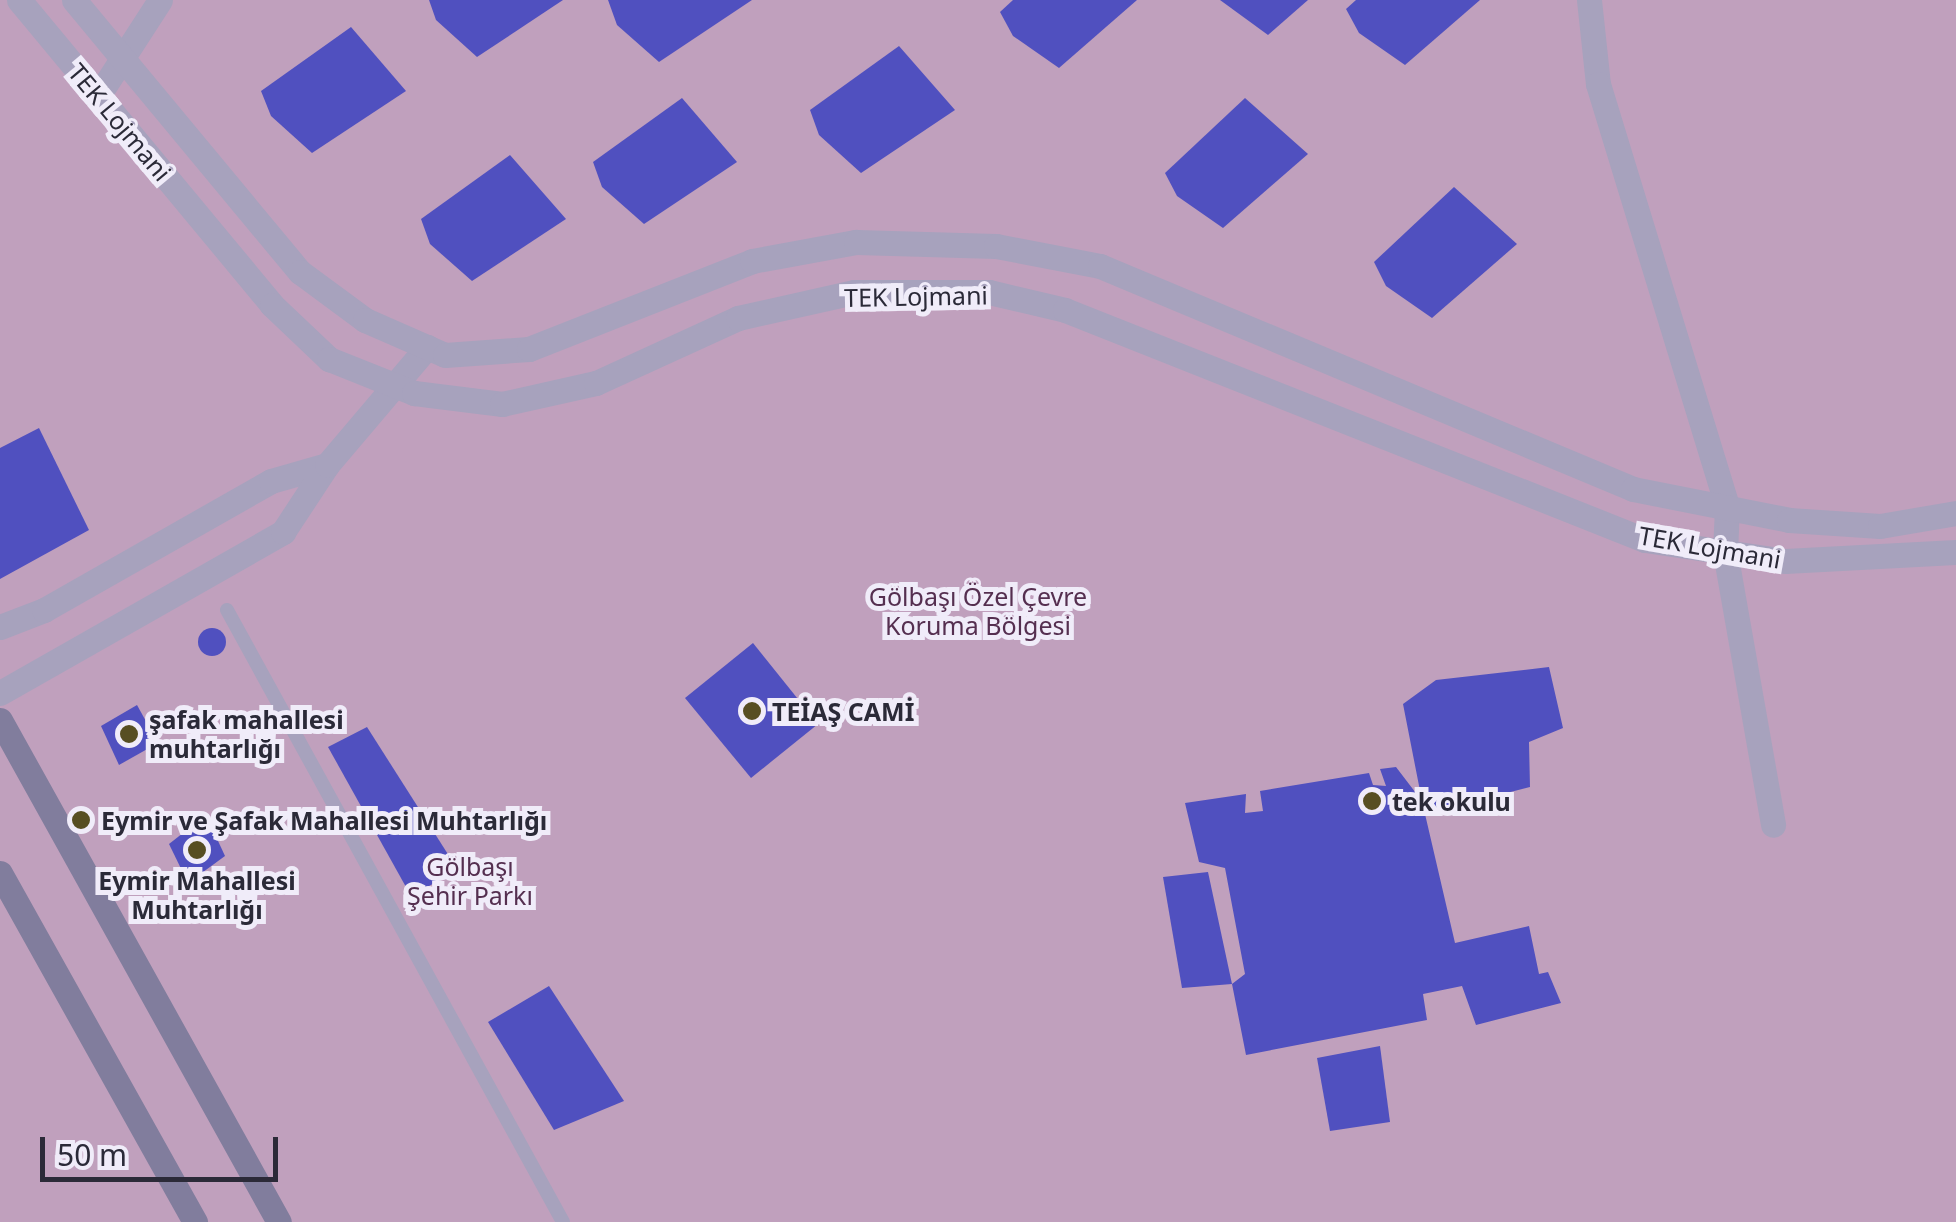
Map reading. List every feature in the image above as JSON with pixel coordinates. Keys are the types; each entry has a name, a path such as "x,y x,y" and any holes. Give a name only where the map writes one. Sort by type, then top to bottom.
{"main road":[{"path":"0,720 279,1222"},
{"path":"0,873 195,1222"}],"street":[{"name":"TEK Lojmani","path":"19,0 272,305 330,359 396,386 502,404 596,383 758,314 854,292 989,292 1065,310 1627,534 1785,561 1956,552"},
{"name":"TEK Lojmani","path":"74,0 300,272 365,320 445,355 529,349 752,261 856,242 996,246 1100,266 1633,489 1727,507 1880,526 1956,513"},
{"path":"98,96 125,61 160,0"},
{"path":"1590,0 1598,84 1727,507 1725,552 1773,824"},
{"path":"0,693 283,532 327,465 427,346"},
{"path":"0,627 44,610 271,480 327,465"}],"lane":[{"path":"227,610 563,1222"}],"green space":[{"name":"Gölbaşı Özel Çevre Koruma Bölgesi","path":"0,0 1956,0 1956,1222 0,1222"}],"building":[{"path":"429,0 563,0 477,57 436,20"},
{"path":"608,0 752,0 659,62 617,25"},
{"path":"1013,0 1137,0 1059,68 1013,36 1000,12"},
{"path":"1220,0 1308,0 1268,35"},
{"path":"1356,0 1480,0 1405,65 1359,33 1346,9"},
{"path":"351,27 406,91 312,153 271,116 261,91"},
{"path":"899,46 955,110 861,173 819,135 810,110"},
{"path":"682,98 737,162 644,224 602,187 593,162"},
{"path":"1245,98 1308,154 1223,228 1177,196 1165,173"},
{"path":"510,155 566,219 472,281 430,244 421,219"},
{"path":"1454,187 1517,244 1432,318 1386,286 1374,262"},
{"path":"39,428 89,530 0,579 0,448"},
{"path":"212,628 222,632 226,642 222,652 212,656 202,652 198,642 202,632"},
{"name":"TEİAŞ CAMİ","path":"753,643 818,724 751,778 685,698"},
{"path":"1549,667 1563,728 1529,742 1530,787 1425,814 1455,943 1529,926 1539,974 1548,972 1561,1003 1476,1025 1462,986 1423,994 1427,1020 1246,1055 1232,984 1245,974 1225,868 1199,862 1185,803 1246,794 1245,813 1263,811 1260,791 1369,773 1373,785 1386,786 1380,769 1396,767 1422,801 1403,704 1436,680"},
{"name":"şafak mahallesi muhtarlığı","path":"137,705 158,743 119,765 101,726"},
{"path":"367,727 458,870 411,896 328,747"},
{"name":"Eymir Mahallesi Muhtarlığı","path":"206,815 225,856 188,883 169,844"},
{"path":"1208,872 1232,984 1182,988 1163,877"},
{"path":"549,986 624,1101 554,1130 488,1022"},
{"path":"1380,1046 1390,1122 1330,1131 1317,1058"}],"place":[{"name":"TEİAŞ CAMİ","path":"752,711"},
{"name":"şafak mahallesi muhtarlığı","path":"129,734"},
{"name":"tek okulu","path":"1372,801"},
{"name":"Eymir ve Şafak Mahallesi Muhtarlığı","path":"81,820"},
{"name":"Eymir Mahallesi Muhtarlığı","path":"197,850"}],"park label":[{"name":"Gölbaşı Şehir Parkı","path":"470,882"}]}
